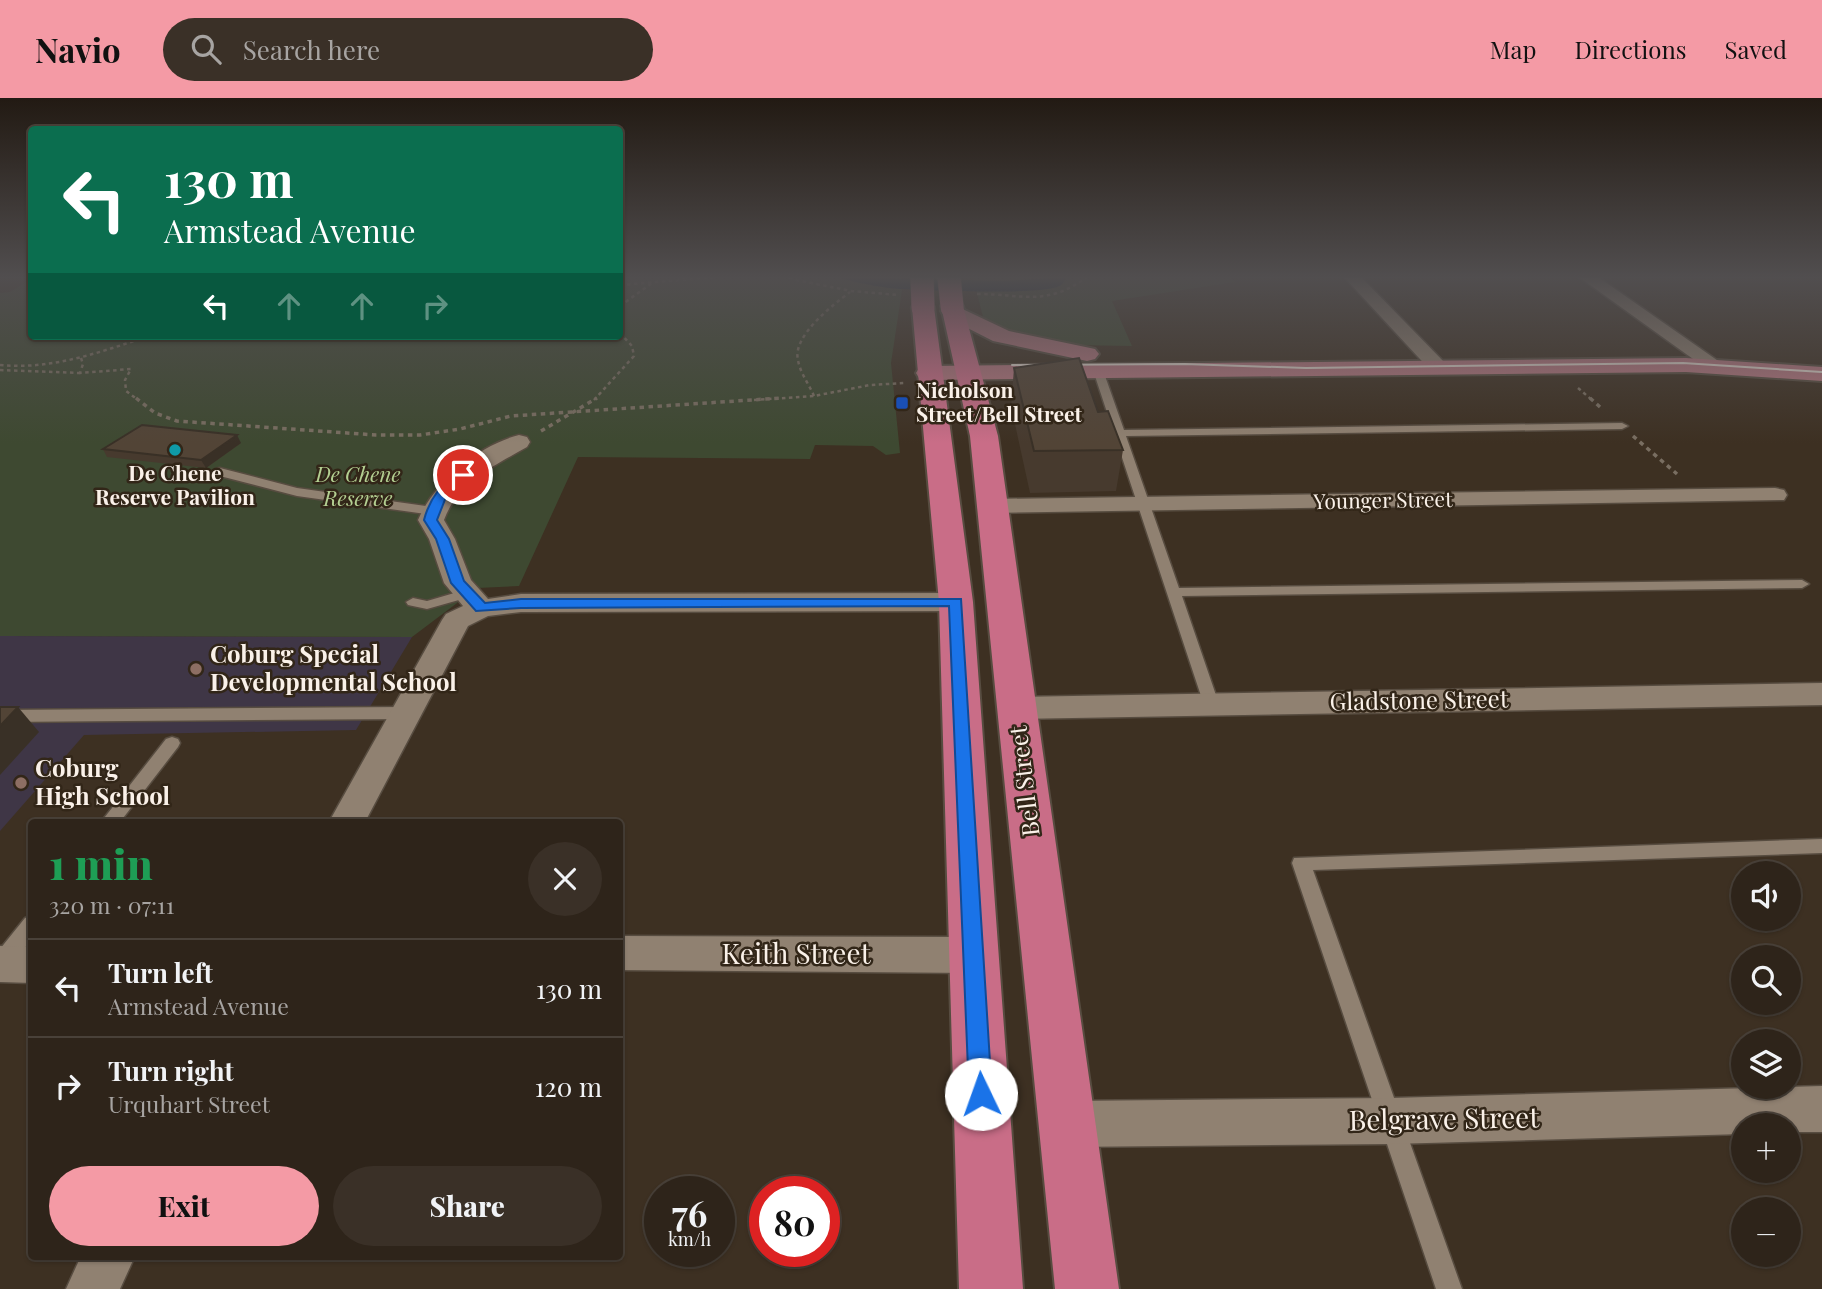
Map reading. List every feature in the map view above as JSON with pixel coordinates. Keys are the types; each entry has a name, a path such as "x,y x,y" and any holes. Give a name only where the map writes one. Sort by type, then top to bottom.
{"highway":[{"path":"925,333 948,513 956,602 990,1289"},
{"name":"Bell Street","path":"958,333 984,436 990,506 1087,1289"},
{"path":"937,438 984,436"}],"main road":[{"path":"989,333 1098,364"},
{"path":"977,401 1008,387 1098,364"},
{"path":"928,372 966,366 1098,364 1316,369 1714,365 1822,374"},
{"path":"966,366 1070,373"}],"street":[{"path":"1405,333 1439,368"},
{"path":"1667,333 1714,365"},
{"path":"468,607 442,539 431,520 433,510 441,495 463,475 519,442"},
{"name":"Younger Street","path":"990,506 1775,495"},
{"path":"468,607 521,603 956,602"},
{"path":"350,819 406,713 468,607"},
{"name":"Gladstone Street","path":"1016,708 1822,694"},
{"name":"Keith Street","path":"623,953 973,955"},
{"path":"0,964 28,965"},
{"name":"Belgrave Street","path":"1066,1124 1391,1121 1822,1109"},
{"path":"92,1289 108,1260"}],"lane":[{"path":"1098,364 1211,704"},
{"path":"1121,433 1622,426"},
{"path":"220,472 297,492 433,510"},
{"path":"1174,592 1802,584"},
{"path":"413,602 468,607"},
{"path":"0,716 406,713"},
{"path":"112,819 173,743"},
{"path":"1449,1289 1301,863 1822,846"},
{"path":"0,964 28,929"}],"path":[{"path":"809,333 797,355 814,396"},
{"path":"519,442 602,394 634,356 632,346 623,336"},
{"path":"0,365 26,366 81,358 137,340"},
{"path":"80,373 83,364 81,358"},
{"path":"0,370 80,373 131,369 125,380 126,391 155,413 177,421 387,435 460,429 512,416 814,396 839,393 928,372"}],"shaded area":[{"name":"Coburg Special Developmental School","path":"0,636 412,637 356,730 84,735 0,831"}],"green space":[{"name":"De Chene Reserve","path":"0,333 28,333 28,340 623,340 623,333 896,333 891,363 900,453 886,455 873,446 815,445 810,459 578,457 519,586 477,588 412,637 0,636"},
{"path":"1014,333 1126,333 1132,346 1070,345 1033,340"}],"building":[{"path":"1079,358 1098,412 1108,411 1123,450 1034,451 1014,368"},
{"name":"De Chene Reserve Pavilion","path":"142,425 237,435 201,460 103,449"},
{"path":"0,707 18,707 0,726"}],"tram line":[{"path":"1012,365 1185,364 1306,368 1683,363 1822,372"}],"place":[{"name":"Nicholson Street/Bell Street","path":"902,403"},
{"name":"De Chene Reserve Pavilion","path":"175,450"},
{"name":"Coburg Special Developmental School","path":"196,669"},
{"name":"Coburg High School","path":"21,783"}],"route":[{"path":"463,475 441,495 434,505 431,520 442,539 458,583 481,608 521,603 956,602 981,1094"}]}
